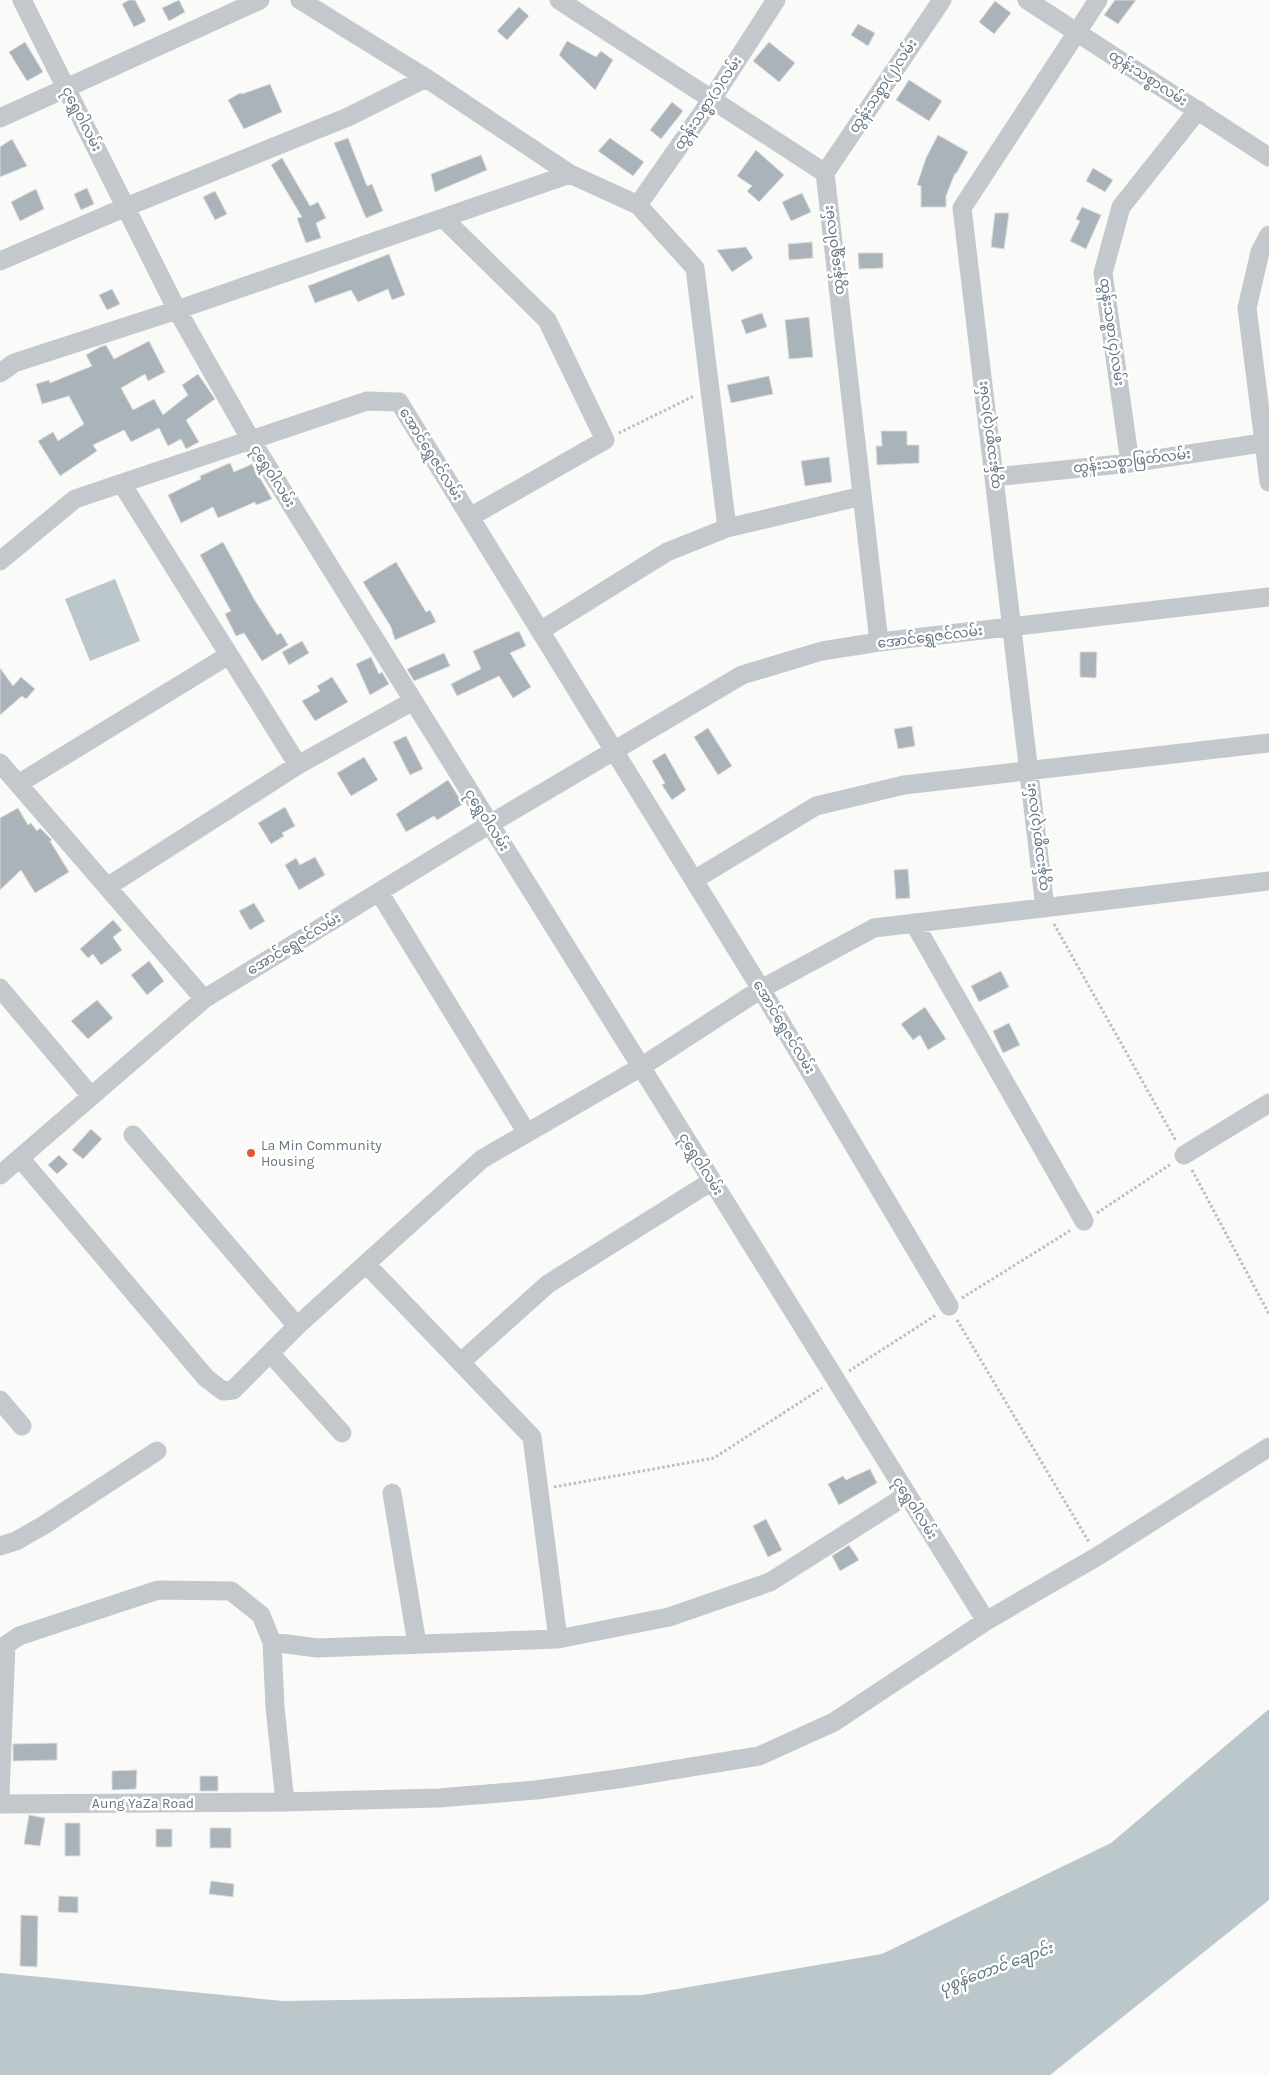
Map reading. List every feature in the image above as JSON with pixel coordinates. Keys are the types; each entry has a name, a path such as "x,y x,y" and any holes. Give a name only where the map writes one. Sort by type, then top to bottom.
{"street":[{"name":"ငုရွှေဝါလမ်း","path":"22,0 177,310 251,440 986,1621"},
{"path":"0,118 260,0"},
{"path":"300,0 426,78 570,174 638,206 695,268 728,528"},
{"path":"560,0 825,172"},
{"name":"ထွန်းသစ္စာ(၁)လမ်း","path":"638,206 712,99 776,0"},
{"name":"ထွန်းသစ္စာ(၂)လမ်း","path":"825,172 942,0"},
{"name":"ထွန်းသစ္စာလမ်း","path":"1027,0 1078,31 1269,157"},
{"name":"ထွန်းသစ္စာ(၃)လမ်း","path":"1046,908 962,208 1098,0"},
{"path":"0,261 126,206 348,117 426,78"},
{"name":"ထွန်းသစ္စာ(၄)လမ်း","path":"1130,463 1103,273 1121,207 1198,110"},
{"name":"ထွန်းရွှေဝါလမ်း","path":"825,172 879,642"},
{"path":"0,373 14,363 177,310 570,174"},
{"path":"443,218 547,320 605,440 470,517"},
{"path":"1269,235 1260,252 1246,308 1266,443 1269,482"},
{"name":"အောင်ရွှေဇင်လမ်း","path":"0,561 76,499 367,402 399,402 762,989 949,1306"},
{"name":"ထွန်းသစ္စာဖြတ်လမ်း","path":"994,477 1130,463 1266,443"},
{"path":"122,484 298,765"},
{"path":"540,631 667,552 728,528 862,496"},
{"name":"အောင်ရွှေဇင်လမ်း","path":"0,1175 204,999 490,824 742,675 822,651 879,642 1269,597"},
{"path":"18,784 228,655"},
{"path":"107,887 298,765 413,701"},
{"path":"694,880 816,806 904,785 1269,743"},
{"path":"0,763 204,999"},
{"path":"20,1158 206,1378 223,1391 232,1390 297,1326 482,1159 641,1068 762,989 874,928 1269,881"},
{"path":"379,892 527,1133"},
{"path":"914,923 1084,1221"},
{"path":"0,988 91,1096"},
{"path":"1184,1155 1269,1103"},
{"path":"133,1135 297,1326"},
{"path":"461,1362 548,1284 712,1181"},
{"path":"366,1264 532,1437 558,1638"},
{"path":"270,1353 342,1434"},
{"path":"0,1400 22,1426"},
{"name":"Aung YaZa Road","path":"0,1804 285,1802 439,1798 536,1790 759,1756 834,1722 986,1621 1098,1556 1269,1447"},
{"path":"0,1546 16,1541 44,1525 156,1451"},
{"path":"392,1493 417,1644"},
{"path":"272,1642 318,1648 558,1638 669,1617 770,1582 907,1495"},
{"path":"0,1796 6,1645 19,1636 158,1590 231,1591 261,1615 272,1642 275,1707 285,1802"}],"path":[{"path":"605,440 710,388"},
{"path":"1046,908 1184,1155 1269,1314"},
{"path":"539,1490 714,1458 1184,1155"},
{"path":"949,1306 1098,1556"}],"water":[{"path":"115,579 140,641 90,661 65,599"},
{"name":"ပုစွန်တောင် ချောင်း","path":"1269,1709 1269,1900 1050,2075 0,2075 0,1973 283,2001 642,1995 882,1954 1111,1843"}],"building":[{"path":"129,0 135,0 146,21 134,27 122,4"},
{"path":"179,0 185,12 169,21 162,8"},
{"path":"1115,0 1136,0 1118,24 1104,15"},
{"path":"995,1 1011,13 994,34 979,22"},
{"path":"519,7 529,16 507,40 497,31"},
{"path":"858,24 875,33 868,46 851,35"},
{"path":"567,41 596,57 601,51 613,60 595,90 559,55"},
{"path":"25,42 43,72 27,81 9,52"},
{"path":"769,42 795,63 779,82 753,61"},
{"path":"909,80 942,101 929,121 896,100"},
{"path":"270,84 282,112 244,129 228,100 240,93 242,94"},
{"path":"672,102 683,111 661,139 650,130"},
{"path":"938,135 968,152 955,173 946,196 946,207 921,207 921,186 917,185 926,158"},
{"path":"348,138 367,186 372,184 383,211 366,218 334,143"},
{"path":"610,138 644,162 633,176 598,151"},
{"path":"12,139 27,166 0,177 0,147"},
{"path":"756,150 784,175 759,202 747,191 752,186 737,176"},
{"path":"481,155 487,170 435,192 431,174"},
{"path":"282,158 310,206 318,202 326,218 316,223 321,238 306,243 297,218 302,217 271,165"},
{"path":"1093,168 1113,180 1105,192 1086,181"},
{"path":"87,188 94,204 81,210 74,194"},
{"path":"36,189 44,209 20,221 11,202"},
{"path":"215,191 227,214 215,220 203,197"},
{"path":"802,193 811,212 791,221 782,202"},
{"path":"1082,207 1101,215 1086,249 1070,241 1080,221 1076,219"},
{"path":"995,213 1009,213 1004,249 991,247"},
{"path":"812,242 813,258 789,260 788,244"},
{"path":"746,247 753,258 732,272 717,250"},
{"path":"858,253 883,253 883,268 859,269"},
{"path":"389,254 405,295 392,300 388,289 358,302 351,290 315,303 308,286"},
{"path":"112,289 120,304 107,310 99,295"},
{"path":"762,313 767,327 746,334 741,320"},
{"path":"809,317 813,357 789,359 785,320"},
{"path":"149,341 165,372 148,381 145,374 121,388 133,410 154,399 163,415 188,395 182,385 198,374 215,399 186,420 199,442 186,449 181,439 168,446 159,428 131,442 124,430 93,445 97,451 60,476 38,441 53,432 58,441 84,424 69,396 42,404 36,384 49,380 50,383 92,366 86,355 100,347 106,345 114,359"},
{"path":"769,376 773,394 731,403 727,385"},
{"path":"881,431 907,431 907,445 919,445 919,463 877,465 876,446 882,446"},
{"path":"829,457 832,482 805,486 801,461"},
{"path":"230,463 234,472 252,464 272,499 256,505 255,502 218,518 213,507 181,523 168,495 201,479 200,476"},
{"path":"223,542 254,599 277,635 281,633 288,645 262,661 244,633 236,636 225,614 231,611 200,555"},
{"path":"396,562 426,612 430,610 436,622 395,640 391,627 363,582"},
{"path":"519,631 526,646 510,653 531,687 513,698 499,676 457,696 451,684 481,669 473,651"},
{"path":"302,641 309,653 289,665 282,652"},
{"path":"1080,652 1097,652 1096,678 1080,677"},
{"path":"444,653 450,666 414,681 407,669"},
{"path":"371,657 379,674 382,672 389,684 370,695 356,664"},
{"path":"0,668 13,686 21,677 35,689 26,699 22,696 0,715"},
{"path":"332,677 348,702 315,721 302,701 320,691 317,686"},
{"path":"912,726 915,746 898,749 894,729"},
{"path":"708,728 732,766 718,775 694,737"},
{"path":"406,736 423,769 410,775 393,742"},
{"path":"665,753 686,790 672,800 662,785 665,783 652,761"},
{"path":"364,757 378,780 351,796 337,773"},
{"path":"448,780 463,804 437,820 434,816 406,832 396,814"},
{"path":"285,807 295,826 282,833 284,836 271,844 258,823"},
{"path":"18,808 28,825 31,823 37,831 40,828 52,840 50,841 69,872 35,893 21,870 0,890 0,818"},
{"path":"315,857 325,875 299,890 285,865 296,858 300,865"},
{"path":"908,869 910,898 896,899 894,870"},
{"path":"254,903 265,921 250,930 239,911"},
{"path":"113,920 122,930 113,937 122,950 101,965 93,954 88,958 80,949"},
{"path":"149,961 164,981 147,995 131,975"},
{"path":"1001,971 1009,987 979,1002 971,986"},
{"path":"97,1000 113,1018 88,1039 71,1021"},
{"path":"925,1007 946,1039 928,1050 920,1035 913,1040 901,1024"},
{"path":"1009,1023 1020,1045 1003,1053 993,1031"},
{"path":"91,1129 102,1139 83,1159 72,1150"},
{"path":"59,1155 68,1164 57,1174 48,1165"},
{"path":"870,1469 877,1483 839,1505 828,1484 843,1476 846,1480"},
{"path":"766,1519 782,1550 768,1557 753,1526"},
{"path":"849,1545 859,1560 840,1571 832,1556"},
{"path":"57,1743 57,1760 13,1761 13,1744"},
{"path":"137,1770 136,1789 112,1790 112,1771"},
{"path":"200,1776 218,1776 218,1791 200,1791"},
{"path":"29,1815 45,1818 40,1846 24,1844"},
{"path":"65,1823 80,1823 80,1856 65,1856"},
{"path":"210,1828 231,1828 231,1848 210,1848"},
{"path":"156,1829 172,1829 172,1847 156,1847"},
{"path":"211,1881 234,1884 233,1897 209,1894"},
{"path":"59,1896 78,1897 78,1913 58,1912"},
{"path":"21,1915 38,1916 37,1967 20,1966"}],"place":[{"name":"La Min Community Housing","path":"251,1153"}]}
